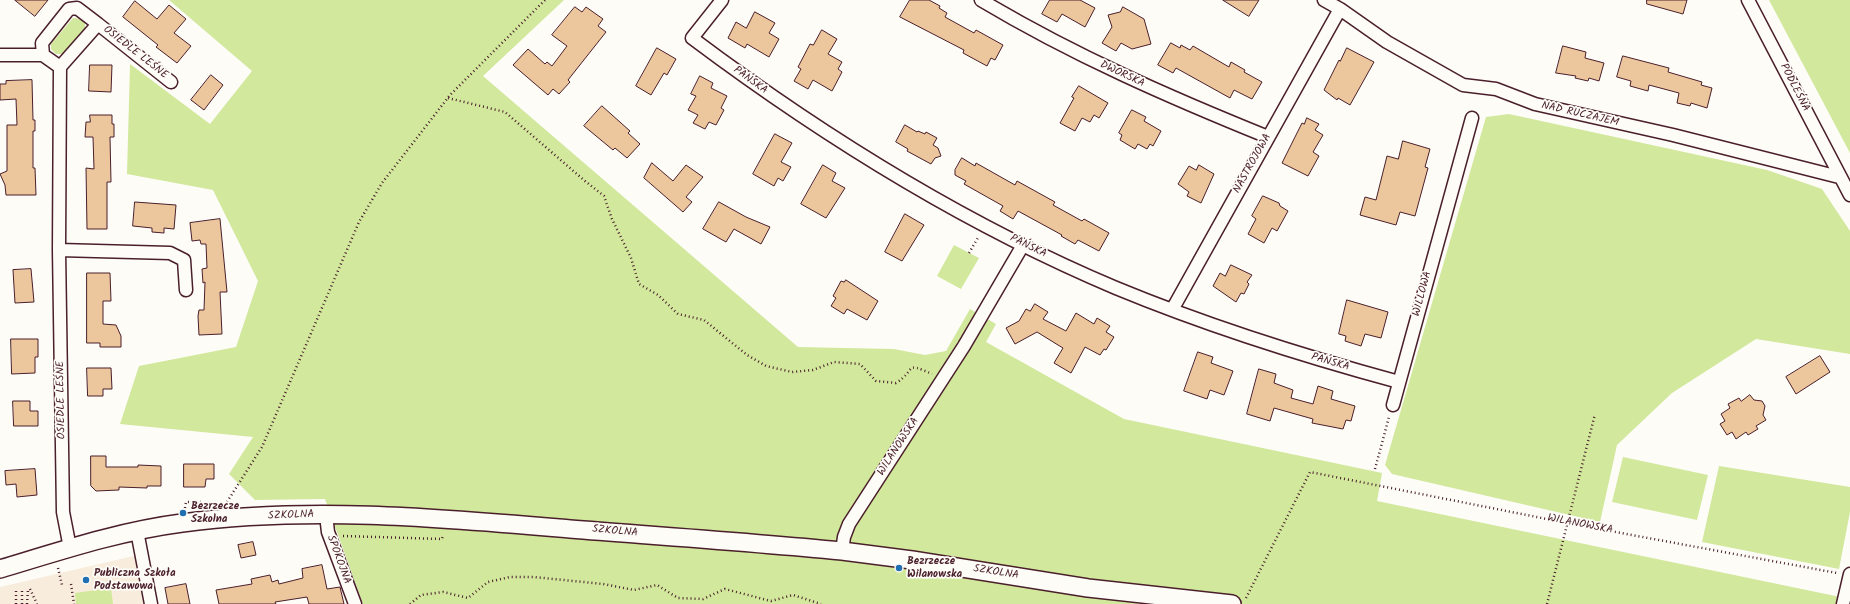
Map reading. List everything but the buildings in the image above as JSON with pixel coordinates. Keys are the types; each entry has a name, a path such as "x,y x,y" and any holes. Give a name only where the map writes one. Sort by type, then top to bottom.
{"street":[{"name":"PAŃSKA","path":"722,0 692,38 769,95 843,144 933,198 1023,245 1116,288 1275,347 1399,382"},
{"name":"DWORSKA","path":"981,0 1047,38 1119,74 1268,137"},
{"name":"NAD RUCZAJEM","path":"1324,0 1337,13 1463,85 1496,89 1535,104 1673,135 1839,177"},
{"name":"PODLEŚNA","path":"1748,0 1839,177"},
{"name":"OSIEDLE LEŚNE","path":"43,55 42,43 69,10 77,8 171,82"},
{"name":"NASTROJOWA","path":"1172,310 1337,13"},
{"name":"OSIEDLE LEŚNE","path":"70,548 63,512 59,250 60,67 98,24"},
{"path":"0,55 43,55 60,67"},
{"name":"WILLOWA","path":"1393,405 1472,118"},
{"path":"1839,177 1850,195"},
{"name":"WILANOWSKA","path":"842,551 844,537 849,524 964,346 1023,245"},
{"path":"59,250 170,253 184,260 186,290"},
{"name":"SZKOLNA","path":"0,569 70,548 138,531 175,524 227,518 326,521 445,519 842,551 912,560 1088,588 1232,604"},
{"name":"SPOKOJNA","path":"326,521 354,604"},
{"path":"138,531 151,604"},
{"path":"1843,604 1850,574"}],"path":[{"path":"227,518 228,499 262,447 359,222 382,183 448,98 545,0"},
{"path":"448,98 505,112 604,196 612,219 631,258 639,284 658,295 678,314 704,320 756,361 766,366 792,372 812,370 834,362 860,364 876,381 884,382 896,383 912,367 917,367 942,378"},
{"path":"969,253 984,225"},
{"path":"1375,469 1393,405"},
{"path":"1547,604 1595,414"},
{"name":"WILANOWSKA","path":"1243,604 1310,472 1567,523 1850,574"},
{"path":"326,521 337,526 338,536 442,539 443,534 448,533"},
{"path":"57,563 62,585"},
{"path":"410,604 421,595 443,592 468,598 488,582 518,577 603,584 634,590 657,585 678,598 703,599 725,589 771,601 793,595 810,599 821,604"},
{"path":"71,584 73,604"},
{"path":"22,590 22,604"},
{"path":"27,604 29,590 37,604"},
{"path":"16,591 16,604"}],"shaded area":[{"name":"Publiczna Szkoła Podstawowa","path":"138,555 146,604 0,604 0,587"}],"green space":[{"path":"169,0 564,0 483,76 798,347 894,349 925,355 946,351 970,309 996,324 986,342 1124,419 1382,473 1377,501 1850,599 1850,604 363,604 325,499 255,500 229,474 253,437 120,424 139,366 236,347 258,281 213,190 127,174 130,64 210,124 252,71"},
{"path":"1769,0 1850,0 1850,153"},
{"path":"73,18 84,22 85,29 64,54 56,54 51,49 51,44"},
{"path":"1509,114 1767,170 1822,189 1850,231 1850,354 1756,339 1672,393 1617,445 1600,522 1392,474 1385,465 1486,117"},
{"path":"954,245 979,258 961,289 937,276"},
{"path":"1623,457 1708,475 1697,520 1612,502"},
{"path":"1719,466 1850,487 1850,512 1839,569 1702,542"},
{"path":"111,588 113,604 76,604 75,593"}],"place":[{"name":"Bezrzecze Szkolna","path":"183,513"},
{"name":"Bezrzecze Wilanowska","path":"899,568"},
{"name":"Publiczna Szkoła Podstawowa","path":"86,580"}]}
